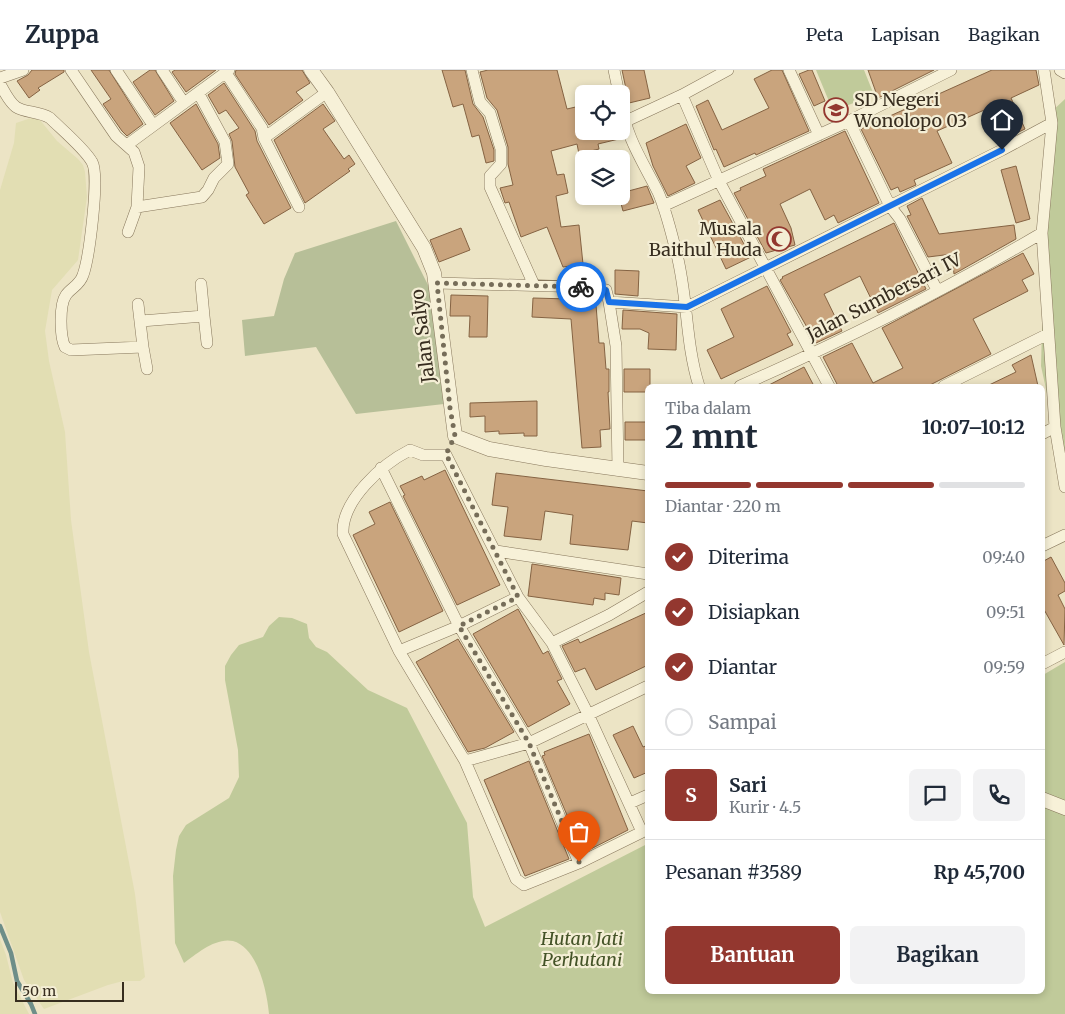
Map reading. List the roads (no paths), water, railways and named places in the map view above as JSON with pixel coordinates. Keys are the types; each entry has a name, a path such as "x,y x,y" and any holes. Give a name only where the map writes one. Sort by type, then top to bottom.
{"street":[{"path":"0,78 23,70"},
{"path":"71,70 116,136 134,152 138,167 137,207 128,232"},
{"path":"116,70 153,125"},
{"path":"162,70 184,103"},
{"name":"Jalan Salyo","path":"311,70 327,92 424,248 437,283 450,408 455,436"},
{"path":"472,70 480,102 490,113 501,149 501,164 490,176 490,187 534,285"},
{"path":"614,70 618,85"},
{"path":"630,119 682,95 728,70"},
{"path":"789,70 819,135"},
{"path":"663,206 850,121 951,70"},
{"path":"1044,70 1052,123 1042,233 1055,427 1065,488"},
{"path":"1060,70 1065,73"},
{"path":"127,145 228,72 262,128 264,138 299,206"},
{"path":"0,84 14,106 22,110 42,113 50,118 90,159 94,168 91,227 84,274 80,282 67,293 63,300 61,339 65,347 71,350 143,347"},
{"path":"264,138 327,92"},
{"path":"137,207 202,197 214,178 228,164 224,142 199,94"},
{"path":"682,95 719,181 739,215 764,268 828,384"},
{"path":"850,121 890,206 900,219 937,290"},
{"path":"609,302 687,307 1002,150 1052,123"},
{"path":"630,140 658,193 676,252 687,307 693,366 698,384"},
{"name":"Jalan Sumbersari IV","path":"744,384 812,354 1001,257 1042,233"},
{"path":"437,283 589,287 606,290 616,346 618,470"},
{"path":"201,284 207,343"},
{"path":"138,304 147,368"},
{"path":"141,321 204,316"},
{"path":"948,384 1048,334"},
{"path":"1045,432 1055,427"},
{"path":"446,454 455,436 489,449 645,473"},
{"path":"410,450 423,455 446,454 518,597 552,643 588,714 642,832 579,862 524,885 518,882 465,762 400,651 343,534 342,524 348,507 381,468 393,458 410,450"},
{"path":"381,468 459,626 529,743 579,862"},
{"path":"1045,545 1065,535"},
{"path":"496,551 645,574"},
{"path":"552,643 609,615 645,591"},
{"path":"400,651 459,626 518,597"},
{"path":"1045,662 1065,652"},
{"path":"465,762 529,743 645,687"},
{"path":"630,803 645,796"},
{"path":"1045,800 1065,808"}],"waterway":[{"path":"0,926 11,953 17,981 35,1014"}],"place":[{"name":"SD Negeri Wonolopo 03","path":"836,110"},
{"name":"Musala Baithul Huda","path":"779,239"}],"park label":[{"name":"Hutan Jati Perhutani","path":"582,950"}]}
